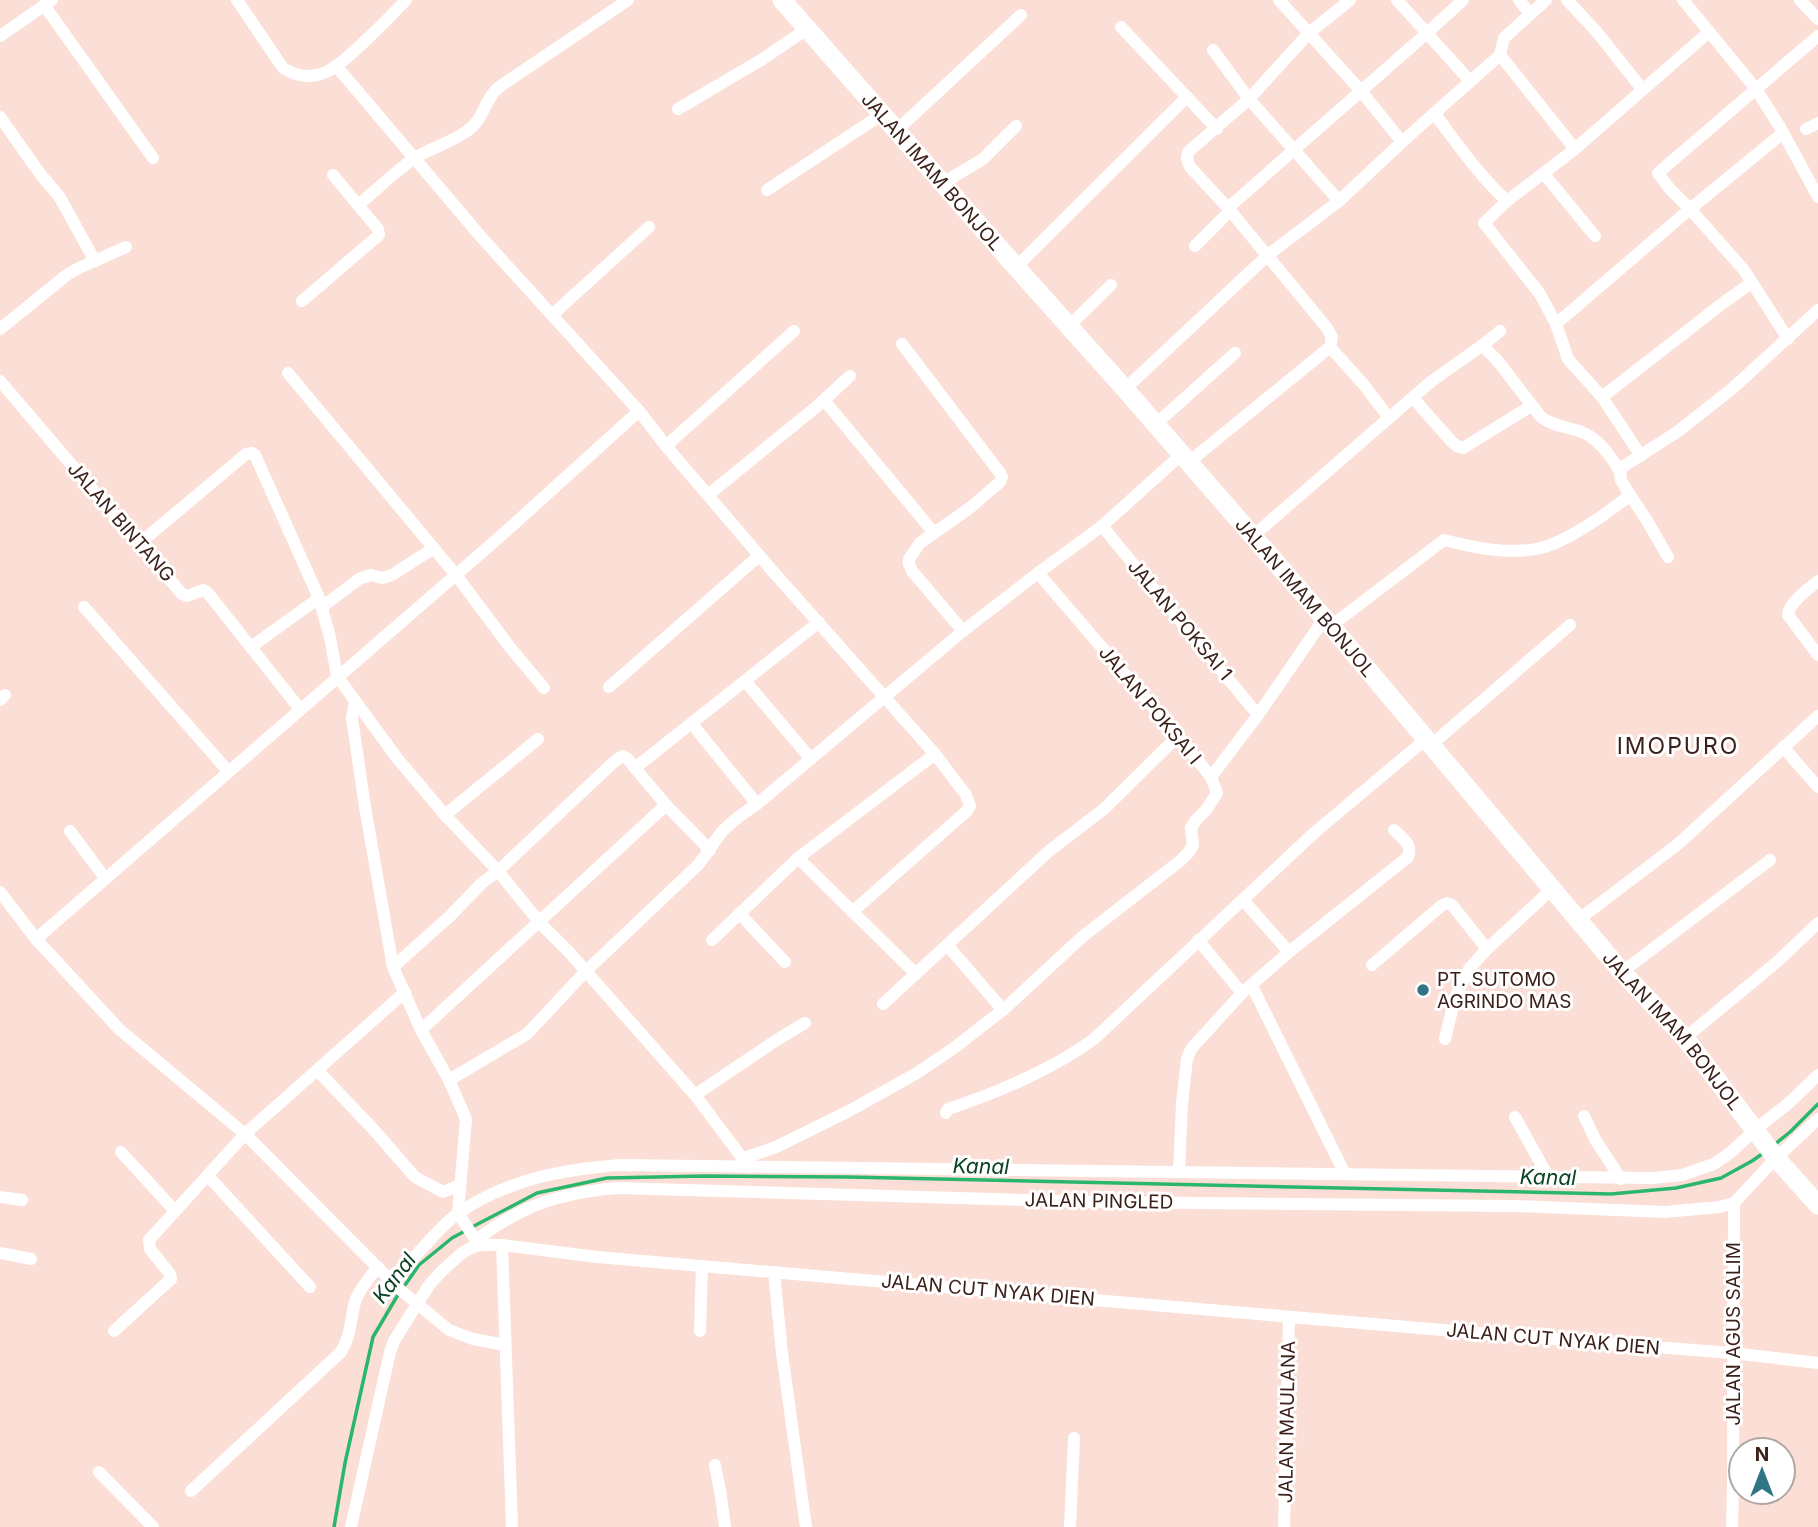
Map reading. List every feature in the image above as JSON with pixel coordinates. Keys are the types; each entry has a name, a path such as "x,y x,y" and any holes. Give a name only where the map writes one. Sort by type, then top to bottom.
{"main road":[{"name":"JALAN IMAM BONJOL","path":"783,0 881,115 1186,458 1622,972 1685,1038 1776,1158 1816,1201"}],"street":[{"path":"237,0 283,68 294,75 310,76 337,67 406,0"},
{"path":"358,205 414,159 468,131 477,122 494,91 628,0"},
{"path":"1279,0 1361,91 1402,142"},
{"path":"449,1080 527,1034 585,972 684,878 734,820 757,804 963,631 1330,347 1332,337 1327,328 1268,255 1190,167 1187,159 1188,152 1249,100 1309,33 1350,0"},
{"path":"1397,0 1469,81"},
{"path":"1195,246 1229,210 1295,149 1463,0"},
{"path":"1519,0 1531,14"},
{"path":"1125,389 1268,255 1339,201 1500,55 1504,38 1546,0"},
{"path":"1567,0 1596,31 1642,89"},
{"path":"1683,0 1756,89 1816,189"},
{"path":"1800,0 1818,19"},
{"path":"0,36 48,3 153,158"},
{"path":"896,131 1021,15"},
{"path":"1121,27 1217,129"},
{"path":"677,108 761,60 807,29"},
{"path":"1642,456 1602,397 1568,359 1556,324 1540,294 1485,226 1485,221 1575,149 1709,32"},
{"path":"1788,339 1744,270 1658,173 1756,89 1815,44"},
{"path":"1213,50 1249,100 1339,201"},
{"path":"1500,55 1575,149"},
{"path":"337,67 414,159 639,411 759,556 935,754 970,801 969,809 852,912"},
{"path":"1016,267 1187,97"},
{"path":"1434,113 1480,173 1507,201"},
{"path":"767,190 881,115"},
{"path":"0,117 41,175 59,195 95,261"},
{"path":"943,183 983,159 1016,126"},
{"path":"1556,324 1690,209 1783,134"},
{"path":"1544,174 1595,236"},
{"path":"302,301 379,235 378,229 333,175"},
{"path":"552,315 649,227"},
{"path":"0,328 68,274 126,247"},
{"path":"1602,397 1751,283"},
{"path":"1069,326 1111,285"},
{"path":"1620,472 1624,466 1677,432 1733,388 1818,310"},
{"path":"666,446 794,331"},
{"path":"1253,536 1448,368 1483,346 1500,331"},
{"path":"902,344 1002,477 1000,482 971,507 920,543 911,553 909,564 912,570 963,631"},
{"path":"1483,346 1541,417 1549,423 1585,433 1598,443 1614,462 1621,480 1668,557"},
{"path":"1330,347 1390,418"},
{"path":"1156,424 1235,352"},
{"path":"288,373 456,575 544,688"},
{"path":"708,495 850,376"},
{"name":"JALAN BINTANG","path":"0,381 184,596 203,590 207,592 300,709"},
{"path":"1413,398 1452,442 1463,448 1531,405"},
{"path":"824,400 934,533"},
{"path":"36,939 456,575 639,411"},
{"path":"140,543 246,454 252,453 257,458 320,602 334,651 337,676 397,758 695,1096 746,1163"},
{"name":"JALAN POKSAI I","path":"1038,573 1211,777 1328,623 1444,540 1493,550 1512,551 1542,547 1559,541 1594,521 1630,495"},
{"name":"JALAN POKSAI 1","path":"1102,526 1258,715"},
{"path":"251,647 359,579 375,576 382,579 392,575 434,548"},
{"path":"609,687 759,556"},
{"path":"1818,581 1788,612 1801,635 1818,655"},
{"path":"83,607 228,771"},
{"path":"635,768 819,622"},
{"path":"946,1113 1060,1062 1094,1039 1314,833 1570,625"},
{"path":"745,681 811,759"},
{"path":"351,1527 394,1341 414,1301 453,1260 471,1248 476,1240 459,1215 466,1119 393,967 352,718 355,701"},
{"path":"1578,920 1677,845 1818,716"},
{"path":"692,724 757,804"},
{"path":"883,1004 1049,851 1104,809 1178,736"},
{"path":"445,815 538,739"},
{"path":"1783,747 1818,787"},
{"path":"712,940 798,858 935,754"},
{"path":"393,967 615,760 623,756 710,850"},
{"path":"746,1163 849,1111 916,1073 1003,1010 1082,937 1188,853 1193,845 1191,828 1217,793 1211,777"},
{"path":"421,1030 666,805"},
{"path":"1179,1172 1182,1104 1187,1059 1191,1049 1247,989 1408,857 1410,848 1394,830"},
{"path":"70,831 105,878"},
{"path":"798,858 916,975"},
{"path":"1622,972 1770,860"},
{"path":"1445,1039 1455,998 1469,969 1552,889"},
{"path":"0,892 36,939 119,1029 244,1134 393,1283 442,1325 460,1335 505,1345"},
{"path":"1243,901 1289,952"},
{"path":"1372,965 1440,906 1447,903 1452,905 1487,949"},
{"path":"739,913 785,962"},
{"path":"1685,1038 1778,961 1818,923"},
{"path":"1198,940 1247,989 1345,1174"},
{"path":"947,944 1003,1010"},
{"path":"114,1331 169,1282 170,1274 150,1249 148,1243 153,1236 244,1134 405,992"},
{"path":"695,1096 805,1023"},
{"path":"317,1070 415,1177 443,1192 460,1185"},
{"path":"393,1283 416,1255 459,1215 513,1184 582,1169 746,1163 1653,1178 1682,1175 1714,1164 1757,1134 1818,1075"},
{"path":"1584,1116 1596,1141 1621,1179"},
{"path":"1515,1117 1549,1178"},
{"path":"1734,1203 1776,1158 1818,1119"},
{"path":"121,1152 175,1211"},
{"path":"208,1176 310,1287"},
{"name":"JALAN PINGLED","path":"476,1240 497,1224 542,1202 591,1190 617,1188 1090,1202 1515,1206 1665,1212 1734,1203"},
{"path":"0,1197 22,1200"},
{"name":"JALAN AGUS SALIM","path":"1732,1527 1734,1203"},
{"name":"JALAN CUT NYAK DIEN","path":"476,1240 597,1257 1732,1353 1818,1363"},
{"path":"502,1245 512,1527"},
{"path":"0,1253 31,1259"},
{"path":"191,1491 341,1352 352,1322 357,1297 378,1266"},
{"path":"700,1331 702,1266"},
{"path":"774,1272 782,1353 806,1527"},
{"name":"JALAN MAULANA","path":"1284,1527 1289,1317"},
{"path":"1070,1527 1074,1438"},
{"path":"715,1465 725,1527"},
{"path":"99,1472 153,1527"}],"waterway":[{"name":"Kanal","path":"1774,1145 1818,1104"},
{"name":"Kanal","path":"472,1227 537,1193 607,1178 848,1177 1611,1194 1676,1188 1721,1178 1765,1152"},
{"name":"Kanal","path":"334,1527 373,1337 419,1265 465,1231"}],"place":[{"name":"PT. SUTOMO AGRINDO MAS","path":"1423,990"}],"district":[{"name":"IMOPURO","path":"1678,746"}]}
